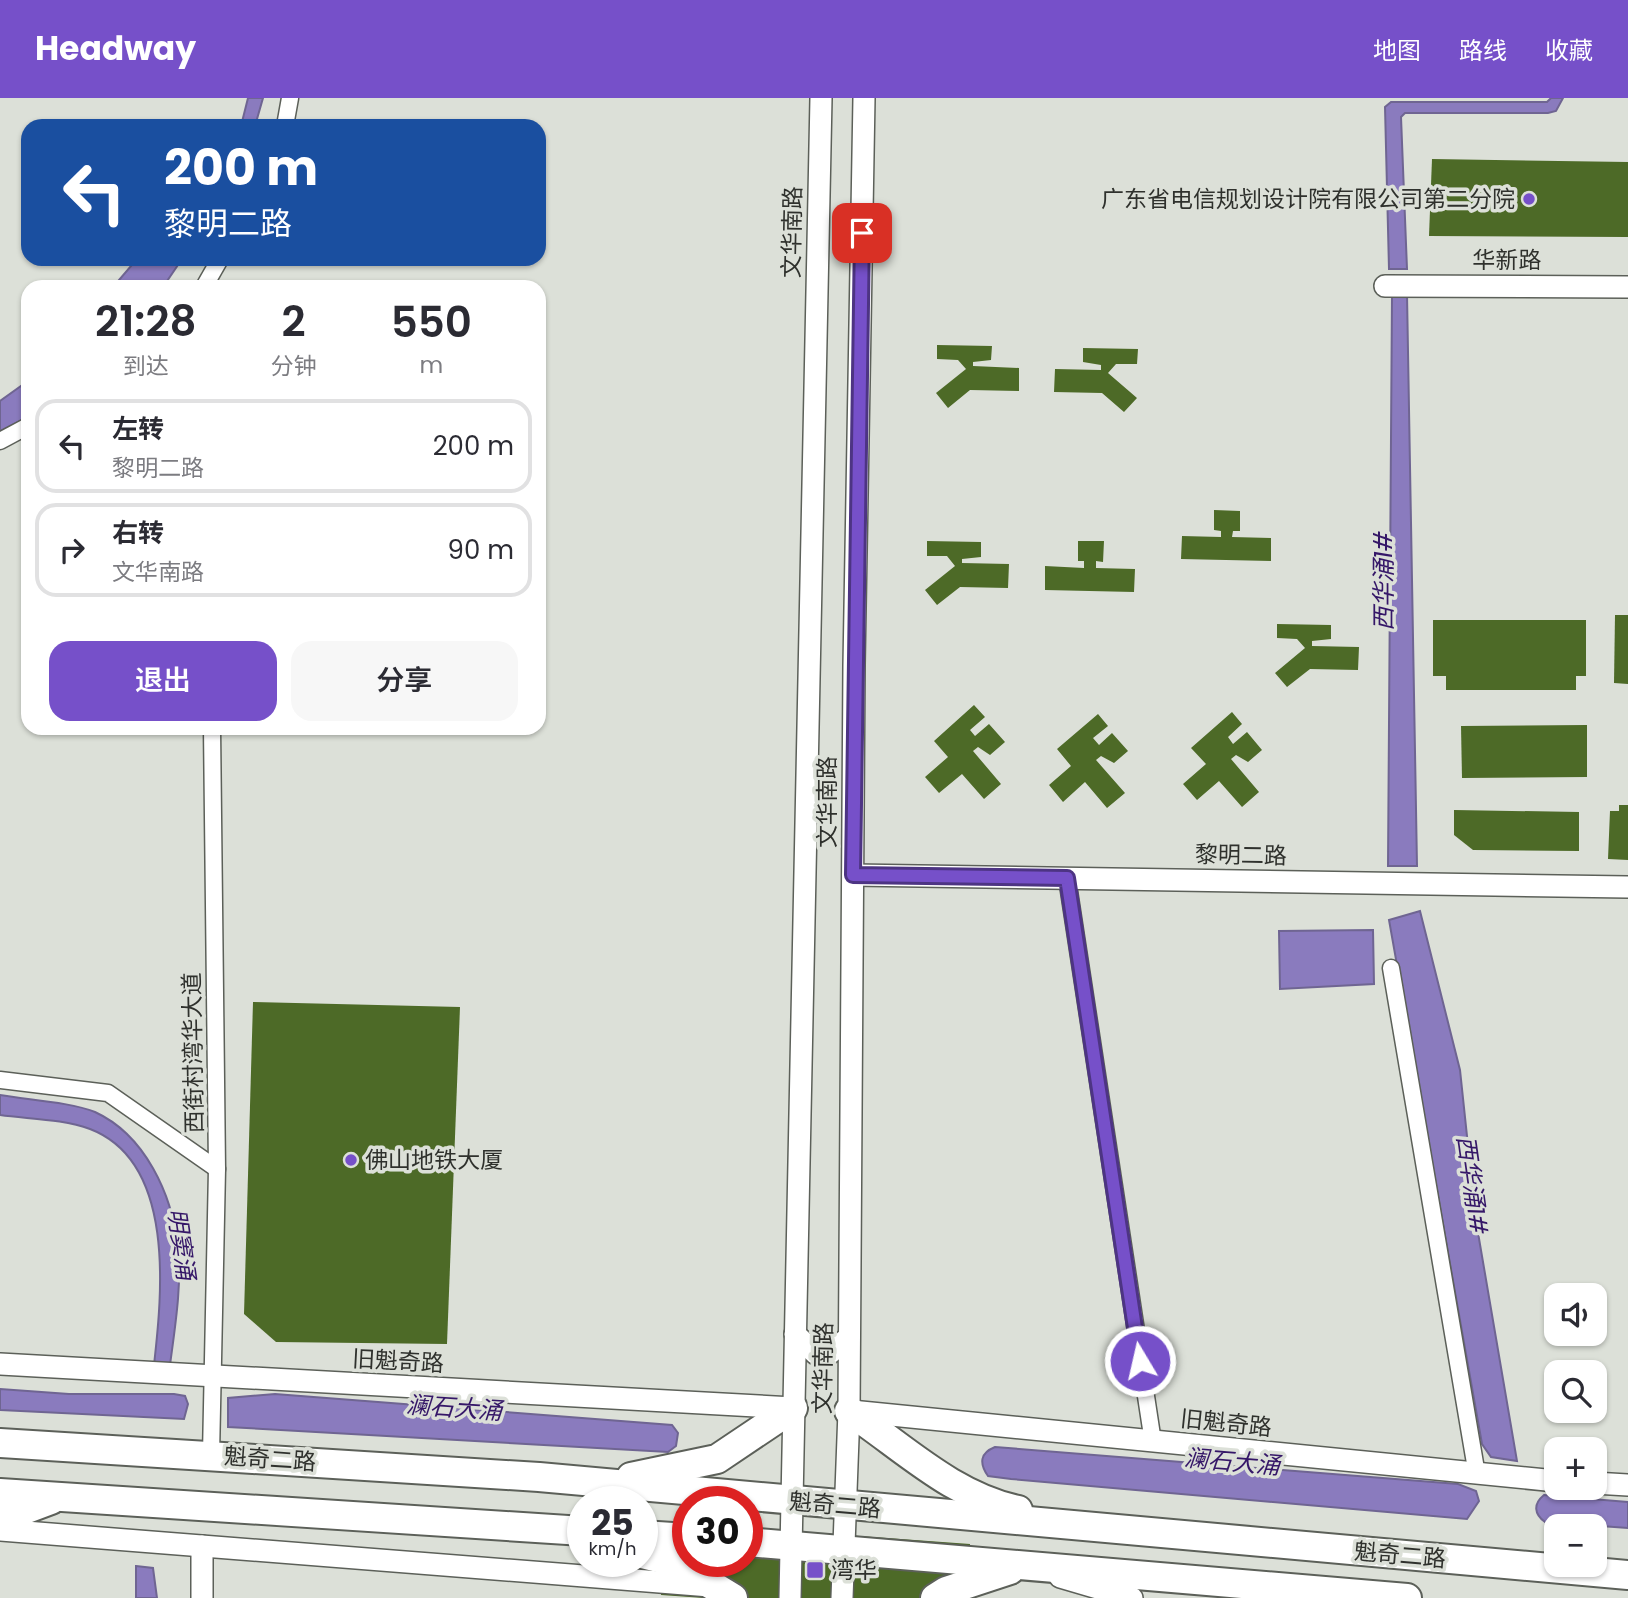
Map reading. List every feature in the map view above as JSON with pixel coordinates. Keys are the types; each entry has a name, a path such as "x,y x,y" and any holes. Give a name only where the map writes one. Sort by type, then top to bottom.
{"highway":[{"path":"599,1483 717,1459 793,1408"},
{"path":"849,1411 896,1443 931,1472 992,1504 1124,1531"},
{"name":"魁奇二路","path":"0,1443 599,1483 1628,1574"},
{"path":"0,1493 567,1530"},
{"path":"0,1519 60,1497"},
{"path":"523,1527 567,1536"},
{"name":"魁奇二路","path":"763,1543 1407,1598"},
{"path":"658,1558 674,1562 726,1592"},
{"path":"934,1598 946,1591 1021,1566"}],"main road":[{"name":"文华南路","path":"790,1598 821,98"},
{"name":"文华南路","path":"842,1598 849,1411 853,875 864,98"},
{"name":"华新路","path":"1385,286 1628,287"},
{"name":"黎明二路","path":"853,875 1628,887"},
{"path":"795,1334 816,1354 829,1354 849,1337"},
{"name":"旧魁奇路","path":"0,1364 793,1408"},
{"name":"旧魁奇路","path":"849,1411 1477,1475 1544,1479"},
{"path":"1607,1484 1628,1485"},
{"path":"0,1530 726,1592"},
{"path":"202,1546 202,1598"},
{"path":"1021,1566 1132,1598"}],"street":[{"path":"286,119 290,98"},
{"path":"0,441 21,430"},
{"name":"西街村湾华大道","path":"211,1455 215,1378 217,1169 212,735"},
{"path":"1067,878 1153,1442"},
{"path":"1391,968 1477,1475"},
{"path":"0,1080 108,1093 217,1169"}],"water":[{"path":"248,98 263,98 257,119 243,119"},
{"path":"1551,98 1563,98 1556,111 1548,113 1405,113 1401,117 1407,269 1389,269 1385,107 1391,102 1547,102"},
{"path":"131,266 177,266 168,280 119,280"},
{"path":"1407,294 1417,866 1388,866 1392,296"},
{"path":"21,386 21,420 0,431 0,401"},
{"name":"西华涌1#","path":"1420,911 1460,1070 1476,1221 1517,1461 1491,1457 1482,1444 1389,920"},
{"path":"1373,930 1374,984 1280,989 1279,931"},
{"path":"0,1095 95,1112 128,1135 153,1168 170,1207 178,1247 179,1291 170,1365 154,1365 160,1268 157,1233 150,1199 137,1170 118,1146 90,1129 57,1121 0,1115"},
{"path":"0,1389 69,1394 174,1394 185,1396 188,1404 184,1419 0,1410"},
{"name":"澜石大涌","path":"275,1394 672,1425 678,1433 676,1446 668,1452 228,1427 228,1398"},
{"path":"995,1447 1458,1484 1476,1491 1479,1501 1467,1519 1011,1479 988,1476 985,1471 982,1459 986,1452"},
{"path":"1544,1495 1544,1500 1628,1502 1628,1528 1607,1526 1607,1514 1544,1514 1544,1521 1536,1509"},
{"path":"136,1566 153,1568 157,1598 136,1598"}],"building":[{"name":"广东省电信规划设计院有限公司第二分院","path":"1432,159 1628,162 1628,237 1429,236"},
{"path":"937,345 992,346 991,360 973,362 973,366 1019,368 1019,391 970,390 948,408 936,393 966,369 958,360 937,359"},
{"path":"1083,348 1138,349 1137,364 1116,364 1108,373 1137,398 1124,412 1102,393 1054,392 1055,369 1101,370 1101,365 1083,362"},
{"path":"1214,510 1240,511 1240,531 1233,531 1232,537 1271,538 1271,561 1181,559 1182,536 1221,537 1221,531 1214,530"},
{"path":"927,541 981,542 981,557 962,559 962,563 1009,564 1008,588 960,587 937,605 925,590 955,566 947,556 927,556"},
{"path":"1078,541 1104,541 1103,562 1096,561 1096,568 1135,569 1134,592 1045,590 1045,566 1084,568 1084,561 1078,561"},
{"path":"1615,615 1628,615 1628,684 1614,683"},
{"path":"1433,620 1586,620 1586,676 1576,676 1576,690 1446,690 1446,676 1433,676"},
{"path":"1277,624 1331,625 1331,639 1312,641 1312,646 1359,647 1358,670 1310,669 1287,687 1275,673 1305,648 1297,639 1277,638"},
{"path":"974,705 985,717 970,730 975,736 989,724 1005,742 990,755 978,747 973,751 1001,784 984,799 962,774 939,793 925,777 948,757 934,741"},
{"path":"1232,712 1242,724 1228,737 1233,744 1247,732 1262,750 1248,762 1236,755 1231,759 1259,792 1242,807 1219,781 1197,800 1183,784 1206,764 1191,748"},
{"path":"1098,714 1108,726 1093,738 1099,745 1112,733 1128,751 1114,763 1101,756 1096,760 1125,793 1107,808 1085,782 1063,802 1049,785 1071,766 1057,749"},
{"path":"1587,725 1587,777 1462,778 1461,726"},
{"path":"1619,805 1628,805 1628,860 1608,859 1610,811 1619,811"},
{"path":"1454,810 1579,812 1579,851 1473,850 1454,835"},
{"name":"佛山地铁大厦","path":"253,1002 460,1007 447,1344 276,1342 244,1314"},
{"name":"湾华","path":"667,1522 672,1522 672,1577 763,1577 763,1529 970,1544 966,1598 704,1598 661,1595"}],"place":[{"name":"广东省电信规划设计院有限公司第二分院","path":"1529,199"},
{"name":"佛山地铁大厦","path":"351,1160"},
{"name":"湾华","path":"815,1570"}],"route":[{"path":"862,233 853,875 1067,878 1140,1361"}],"water label":[{"name":"明窦涌","path":"181,1244"}]}
